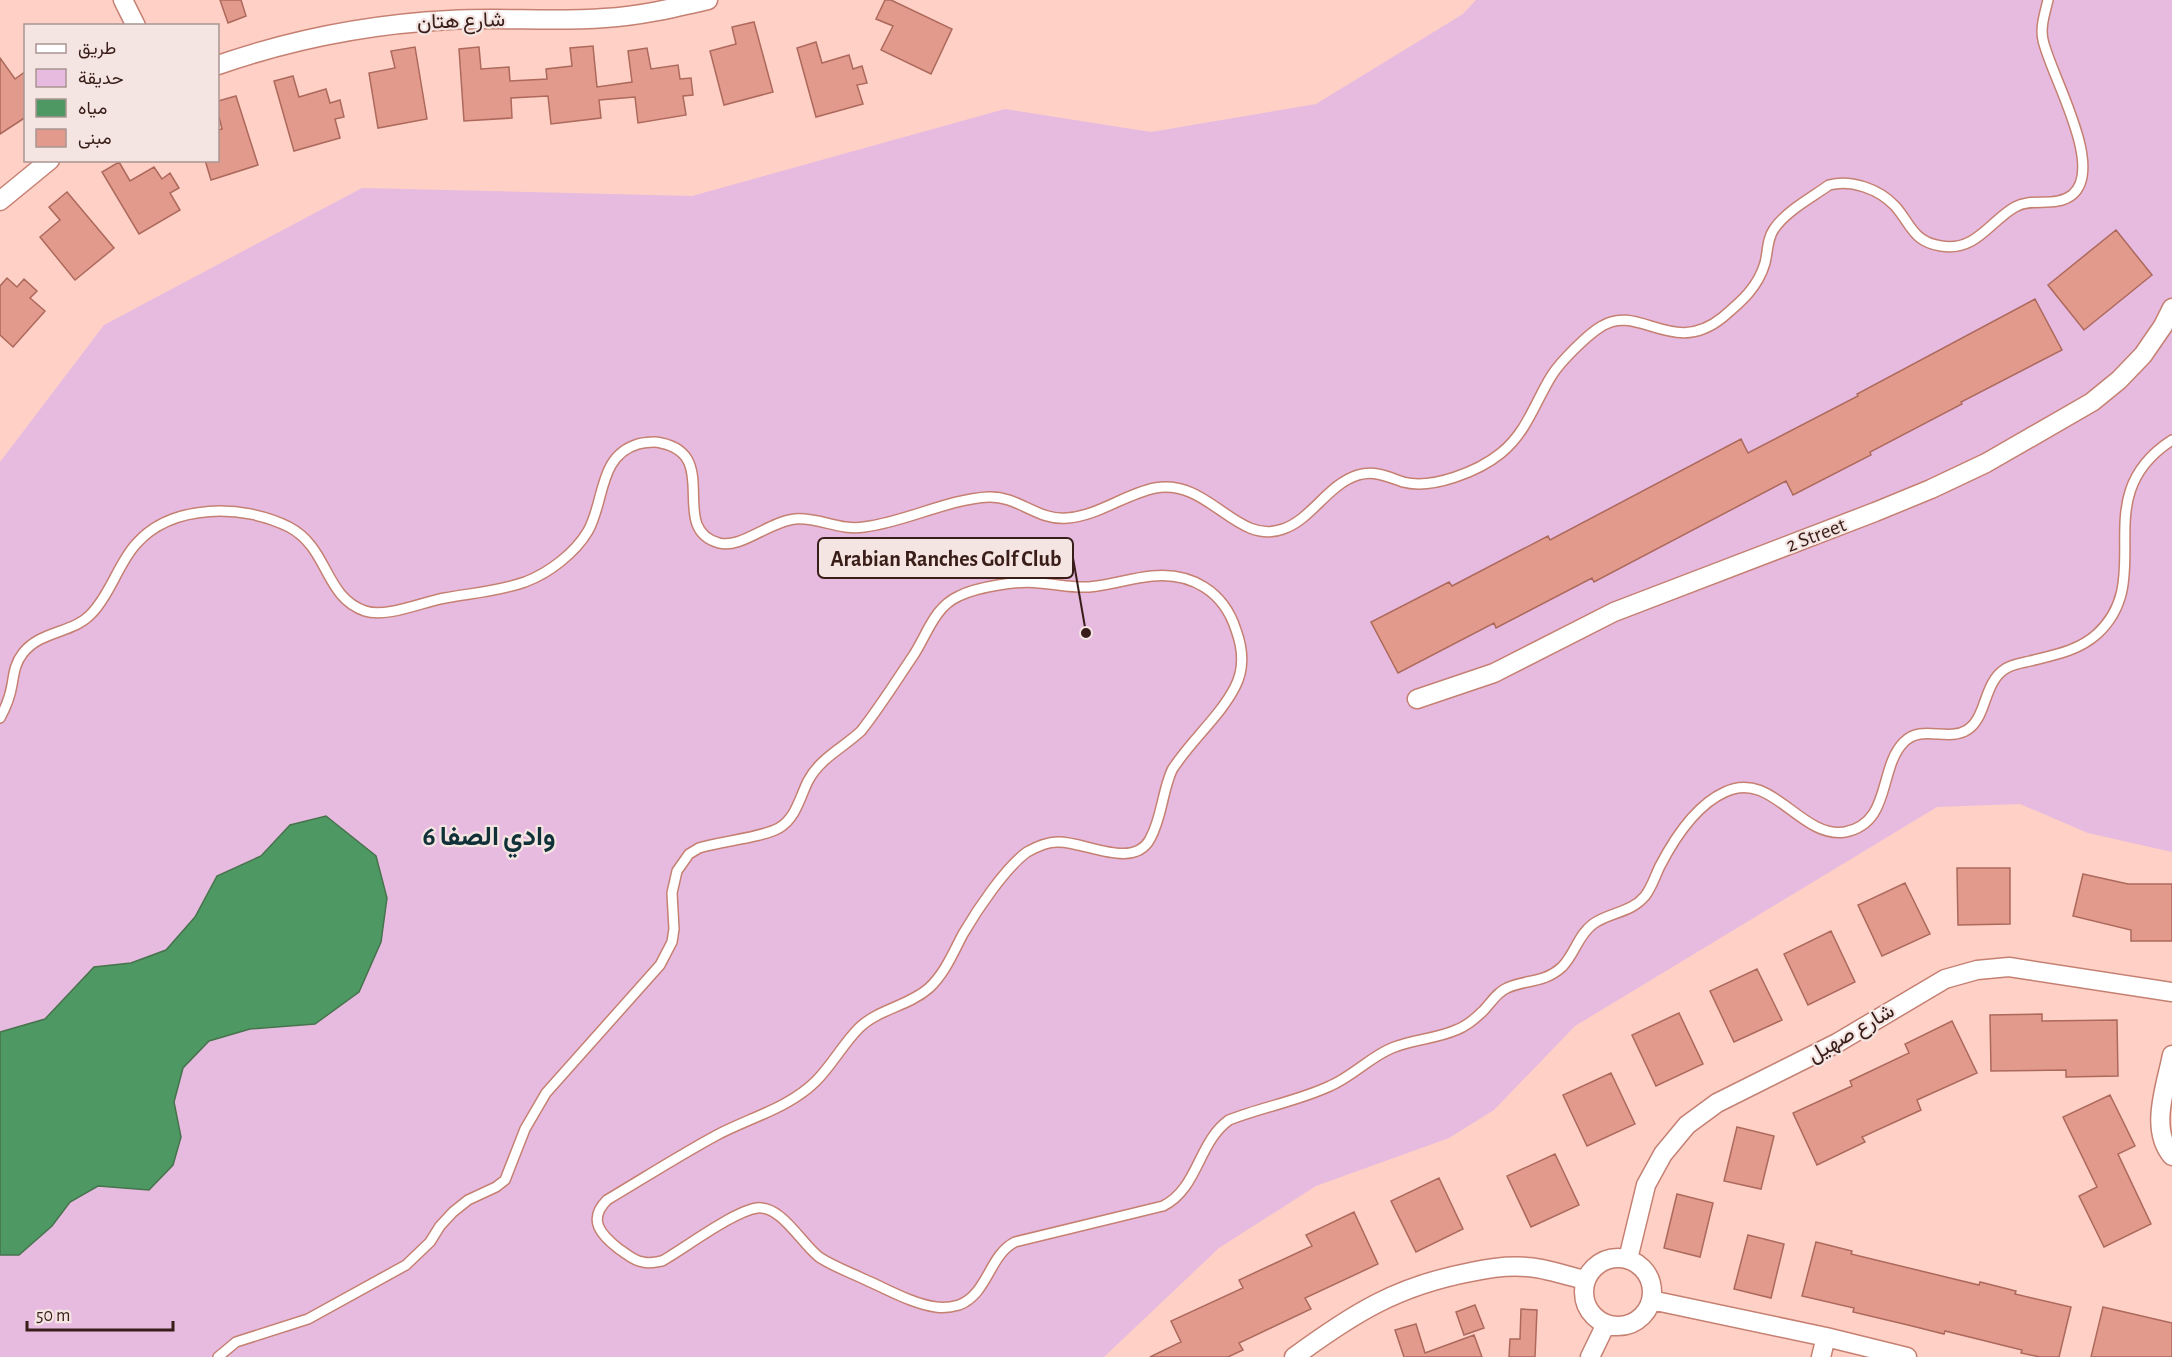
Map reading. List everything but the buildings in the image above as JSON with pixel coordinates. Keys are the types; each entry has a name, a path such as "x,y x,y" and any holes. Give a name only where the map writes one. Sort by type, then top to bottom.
{"street":[{"path":"123,0 135,24"},
{"name":"شارع هتان","path":"219,64 297,41 394,24 502,18 554,20 606,18 659,11 708,0"},
{"path":"0,201 48,162"},
{"name":"2 Street","path":"1417,699 1494,673 1614,612 1875,513 1986,463 2092,402 2119,380 2143,355 2172,308"},
{"name":"شارع صهيل","path":"1628,1259 1646,1185 1663,1154 1687,1125 1717,1103 1837,1042 1945,979 1977,970 2009,967 2172,992"},
{"path":"2172,1055 2160,1117 2162,1136 2172,1156"},
{"path":"1618,1257 1628,1259 1638,1264 1650,1280 1651,1300 1647,1311 1629,1325 1606,1324 1589,1311 1584,1301 1585,1280 1598,1264 1618,1257"},
{"path":"1294,1357 1365,1308 1403,1290 1443,1277 1485,1269 1527,1267 1585,1280"},
{"path":"1651,1300 1826,1337 1906,1357"},
{"path":"1590,1357 1606,1324"},
{"path":"1821,1357 1826,1337"}],"lane":[{"path":"0,718 12,691 14,668 21,654 40,638 76,626 88,617 102,601 130,550 142,537 179,518 208,511 237,511 266,517 292,529 306,538 317,553 338,593 349,603 362,610 376,613 443,598 506,589 536,578 562,560 586,534 597,510 606,473 616,456 631,446 645,442 660,442 675,448 687,459 694,473 693,507 700,530 708,538 719,543 730,544 742,542 771,525 786,521 803,518 845,528 858,528 886,523 983,497 1012,500 1053,518 1072,518 1142,492 1168,487 1181,488 1195,493 1240,524 1252,530 1266,532 1292,525 1342,483 1359,475 1378,474 1410,484 1422,484 1474,470 1514,441 1533,412 1556,368 1603,324 1624,320 1675,333 1687,333 1709,327 1718,321 1746,297 1757,284 1765,264 1770,237 1778,224 1829,186 1857,184 1879,194 1896,207 1907,225 1920,238 1939,246 1950,247 1960,246 1980,236 2017,206 2027,202 2055,201 2072,194 2082,179 2083,167 2068,107 2042,39 2048,0"},
{"path":"218,1357 236,1342 308,1319 406,1265 425,1248 453,1212 468,1200 496,1188 505,1180 525,1129 546,1093 651,976 666,954 672,942 674,882 681,863 699,848 769,832 785,824 798,806 814,771 831,753 852,740 861,731 914,656 936,615 946,604 959,596 1012,584 1037,582 1087,587 1154,576 1177,578 1200,584 1221,600 1234,622 1239,637 1242,653 1241,669 1228,699 1172,770 1156,824 1145,846 1121,854 1073,843 1057,842 1040,845 1026,853 978,910 941,975 929,988 915,999 896,1006 860,1027 815,1082 774,1109 718,1135 607,1200 601,1206 598,1214 600,1232 634,1259 652,1263 662,1261 740,1214 759,1207 770,1209 778,1214 809,1248 828,1262 892,1292 935,1307 947,1307 959,1305 970,1299 1003,1251 1015,1242 1172,1202 1184,1190 1211,1138 1219,1127 1229,1120 1314,1094 1346,1079 1374,1057 1390,1048 1456,1030 1476,1018 1506,988 1539,980 1562,967 1586,931 1596,923 1638,903 1646,894 1670,848 1683,830 1704,807 1725,792 1745,787 1755,789 1765,793 1818,828 1829,831 1840,832 1860,827 1876,811 1891,766 1903,742 1908,738 1923,734 1952,735 1969,729 1976,723 1995,678 2003,670 2013,665 2070,651 2084,644 2107,623 2121,597 2124,584 2125,511 2129,492 2140,469 2150,457 2172,440"}],"green space":[{"path":"1476,0 2172,0 2172,852 2088,833 2020,804 1937,807 1575,1026 1494,1110 1449,1138 1316,1186 1219,1248 1104,1357 0,1357 0,462 104,325 362,188 692,196 1005,109 1151,132 1316,104 1463,14"}],"water":[{"path":"326,816 376,856 387,898 381,942 359,992 315,1024 250,1029 209,1041 183,1068 174,1102 181,1137 173,1165 149,1190 98,1186 70,1202 52,1226 19,1255 0,1255 0,1032 45,1019 94,967 131,963 166,950 195,917 217,876 261,856 290,825"}],"place":[{"name":"Arabian Ranches Golf Club","path":"1086,633"}],"district":[{"name":"وادي الصفا 6","path":"489,836"}]}
